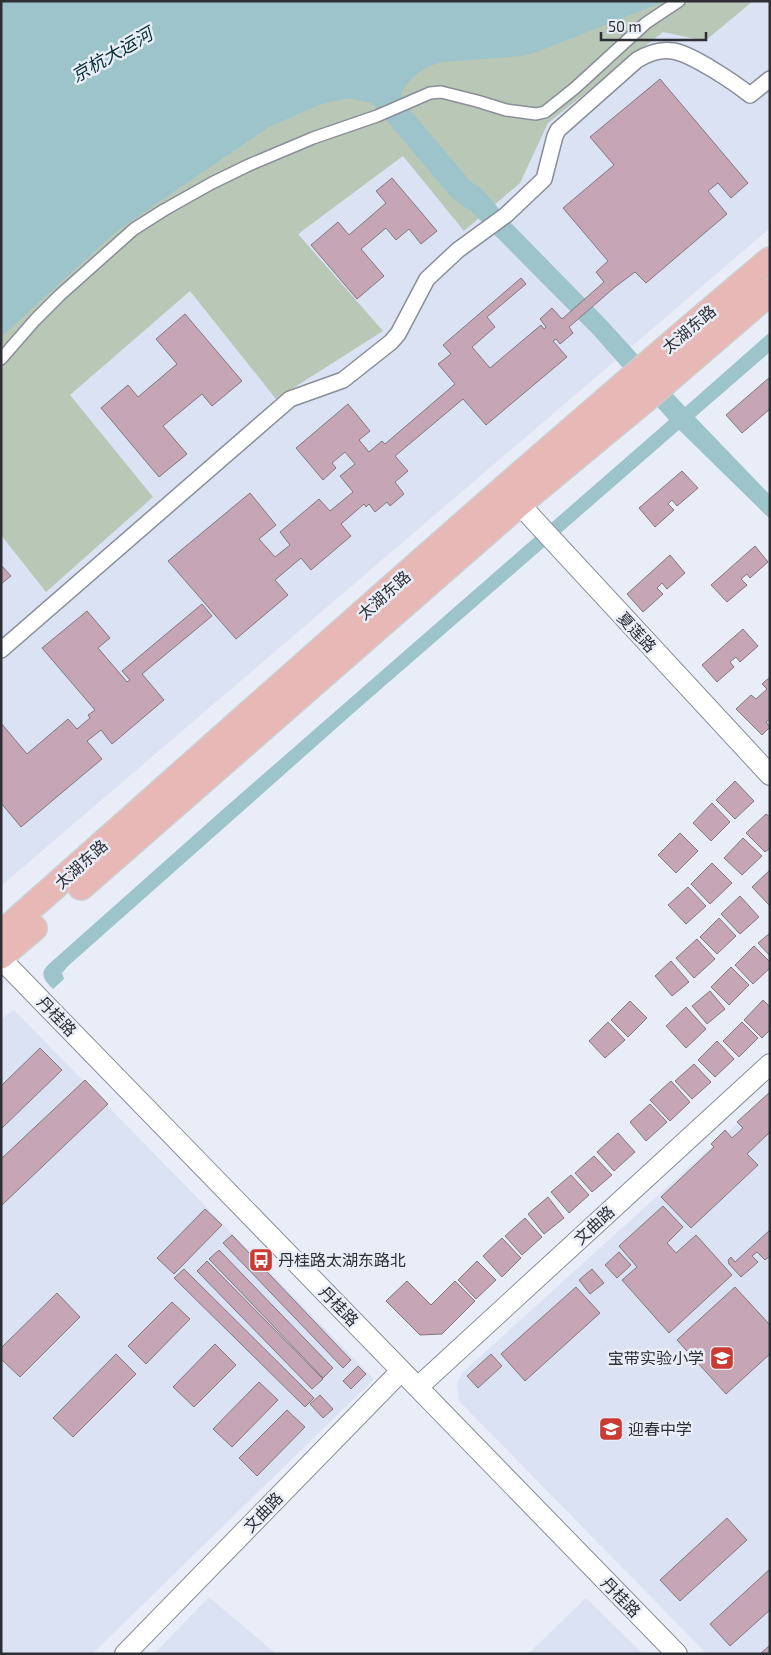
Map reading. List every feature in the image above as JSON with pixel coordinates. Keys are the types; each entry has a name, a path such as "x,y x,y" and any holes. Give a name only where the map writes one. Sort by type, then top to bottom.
{"main road":[{"name":"太湖东路","path":"1,958 512,496 639,371 770,260"},
{"name":"太湖东路","path":"1,934 512,496 647,398 770,292"}],"street":[{"path":"1,359 60,295 134,229 212,183 312,138 377,116 430,93 441,92 506,110 536,114 546,112 646,23 679,1"},
{"path":"1,650 290,399 344,380 390,342 398,334 427,279 458,250 506,215 544,179 558,130 643,56 660,51 674,51 688,56 750,95 770,79"},
{"name":"夏莲路","path":"512,496 770,775"},
{"name":"丹桂路","path":"1,958 676,1654"},
{"name":"文曲路","path":"418,1387 770,1064"},
{"name":"文曲路","path":"125,1654 402,1371"}],"shaded area":[{"path":"666,1 770,1 770,228 1,886 1,371"},
{"path":"14,1010 374,1379 92,1654 1,1654 1,1019"},
{"name":"迎春中学","path":"770,1094 770,1654 707,1654 459,1401 457,1383 463,1372"},
{"path":"209,1597 276,1654 154,1654"},
{"path":"586,1598 643,1654 528,1654"}],"green space":[{"path":"1,1 753,1 705,41 663,32 548,123 520,183 464,231 403,156 298,234 383,331 276,399 190,291 70,395 153,497 46,592 1,535"}],"water":[{"name":"京杭大运河","path":"1,1 665,1 537,52 522,56 443,62 429,66 412,78 401,95 410,110 471,182 482,189 509,221 606,320 685,407 770,332 770,352 695,417 770,495 770,519 679,430 358,709 68,966 62,973 64,979 53,989 45,980 43,974 49,964 669,420 593,334 472,212 452,198 372,103 352,99 343,99 319,105 269,127 118,230 1,337"}],"building":[{"path":"660,79 748,183 731,198 718,183 708,191 727,214 646,283 635,272 569,327 573,333 560,344 556,339 553,341 567,357 486,425 463,399 395,456 408,471 395,482 404,494 390,506 387,502 375,512 369,504 366,507 364,504 341,524 351,536 311,570 301,558 275,580 288,595 236,639 168,561 250,493 276,525 259,539 275,557 290,545 280,532 319,499 330,511 353,492 340,476 355,464 345,452 332,463 336,468 323,480 296,448 348,404 370,431 359,440 369,452 382,441 385,444 455,384 438,364 451,354 443,345 521,278 526,284 487,317 495,327 472,347 490,368 541,325 544,329 546,327 540,319 552,308 562,319 604,282 596,272 608,261 563,208 614,165 590,137"},
{"path":"392,178 437,231 421,244 409,229 396,240 386,228 361,249 384,276 357,299 311,245 338,222 349,235 386,203 376,191"},
{"path":"185,314 242,381 212,406 202,394 163,426 187,454 159,477 101,408 128,385 138,397 177,364 156,339"},
{"path":"770,377 770,409 742,433 726,415"},
{"path":"682,471 698,488 677,506 672,500 668,504 674,510 655,527 639,508"},
{"path":"755,546 768,562 750,578 747,574 741,579 747,585 727,602 711,585"},
{"path":"670,555 685,573 667,589 662,583 657,588 663,594 643,612 627,594"},
{"path":"1,565 11,576 1,584"},
{"path":"202,604 212,616 142,674 164,700 112,744 101,730 87,741 102,759 21,827 1,803 1,723 27,754 68,719 77,729 90,718 88,715 95,710 42,648 87,611 110,638 98,648 127,682 130,680 122,671"},
{"path":"743,629 758,646 740,662 736,657 730,662 734,667 717,682 702,665"},
{"path":"770,677 770,719 766,722 770,727 762,735 736,709 751,695 756,699 767,689 762,684"},
{"path":"735,781 754,801 735,819 716,800"},
{"path":"712,803 730,822 711,841 693,823"},
{"path":"766,814 770,817 770,848 765,852 746,833"},
{"path":"680,833 698,851 676,873 658,855"},
{"path":"743,838 762,856 742,875 724,858"},
{"path":"712,863 732,883 710,904 691,884"},
{"path":"770,870 770,906 752,887"},
{"path":"688,887 706,906 686,924 668,905"},
{"path":"740,896 759,917 740,934 721,914"},
{"path":"719,918 736,936 717,954 700,937"},
{"path":"770,933 770,956 758,943"},
{"path":"697,939 715,959 694,978 676,958"},
{"path":"754,946 770,962 770,968 753,984 735,965"},
{"path":"671,961 689,982 672,996 655,976"},
{"path":"731,967 749,985 729,1005 711,987"},
{"path":"710,991 725,1009 707,1024 692,1006"},
{"path":"763,1000 770,1007 770,1030 762,1038 744,1020"},
{"path":"630,1001 647,1018 628,1037 611,1020"},
{"path":"686,1007 706,1029 686,1048 666,1026"},
{"path":"608,1022 625,1040 605,1058 589,1041"},
{"path":"742,1022 758,1038 739,1057 723,1041"},
{"path":"717,1041 734,1059 715,1077 698,1060"},
{"path":"40,1048 62,1070 1,1129 1,1086"},
{"path":"694,1064 711,1082 692,1099 675,1081"},
{"path":"85,1080 108,1104 1,1206 1,1159"},
{"path":"671,1081 690,1102 670,1121 650,1100"},
{"path":"770,1092 770,1132 747,1154 758,1165 691,1228 661,1197 714,1147 711,1144 725,1130 732,1138 743,1128 737,1122"},
{"path":"650,1104 667,1122 646,1141 630,1122"},
{"path":"618,1133 635,1152 614,1171 597,1152"},
{"path":"594,1156 612,1175 592,1192 575,1173"},
{"path":"571,1175 589,1195 569,1213 551,1192"},
{"path":"548,1197 564,1218 544,1234 528,1214"},
{"path":"663,1206 683,1227 667,1243 676,1253 696,1235 732,1275 669,1333 622,1280 637,1267 619,1246"},
{"path":"205,1209 222,1225 174,1274 157,1258"},
{"path":"525,1218 542,1237 522,1255 505,1236"},
{"path":"770,1230 770,1256 765,1260 757,1252 752,1256 758,1262 741,1277 729,1264 728,1260 731,1257 735,1262"},
{"path":"232,1235 351,1360 343,1368 223,1243"},
{"path":"502,1238 521,1258 502,1277 483,1256"},
{"path":"219,1250 333,1368 323,1378 209,1259"},
{"path":"619,1252 631,1265 617,1278 605,1265"},
{"path":"207,1261 323,1379 312,1389 197,1271"},
{"path":"477,1261 496,1280 476,1299 458,1280"},
{"path":"184,1269 314,1398 305,1407 174,1278"},
{"path":"592,1269 604,1283 590,1294 579,1280"},
{"path":"407,1281 431,1305 455,1281 475,1301 442,1334 420,1335 386,1301"},
{"path":"576,1287 600,1313 525,1381 501,1354"},
{"path":"735,1287 770,1325 770,1354 726,1394 677,1340"},
{"path":"57,1293 80,1317 20,1377 1,1359 1,1348"},
{"path":"172,1302 190,1319 146,1364 128,1346"},
{"path":"215,1344 236,1365 194,1407 173,1387"},
{"path":"116,1354 136,1374 73,1437 53,1418"},
{"path":"491,1354 502,1366 478,1388 467,1376"},
{"path":"358,1366 366,1374 351,1389 343,1381"},
{"path":"259,1382 278,1400 232,1447 213,1429"},
{"path":"320,1395 333,1409 323,1418 310,1404"},
{"path":"287,1410 305,1427 257,1476 239,1458"},
{"path":"727,1518 747,1540 680,1601 660,1580"},
{"path":"770,1569 770,1610 730,1646 710,1624"},
{"path":"770,1645 770,1654 760,1654"}],"place":[{"name":"丹桂路太湖东路北","path":"261,1260"},
{"name":"宝带实验小学","path":"722,1358"},
{"name":"迎春中学","path":"611,1429"}]}
